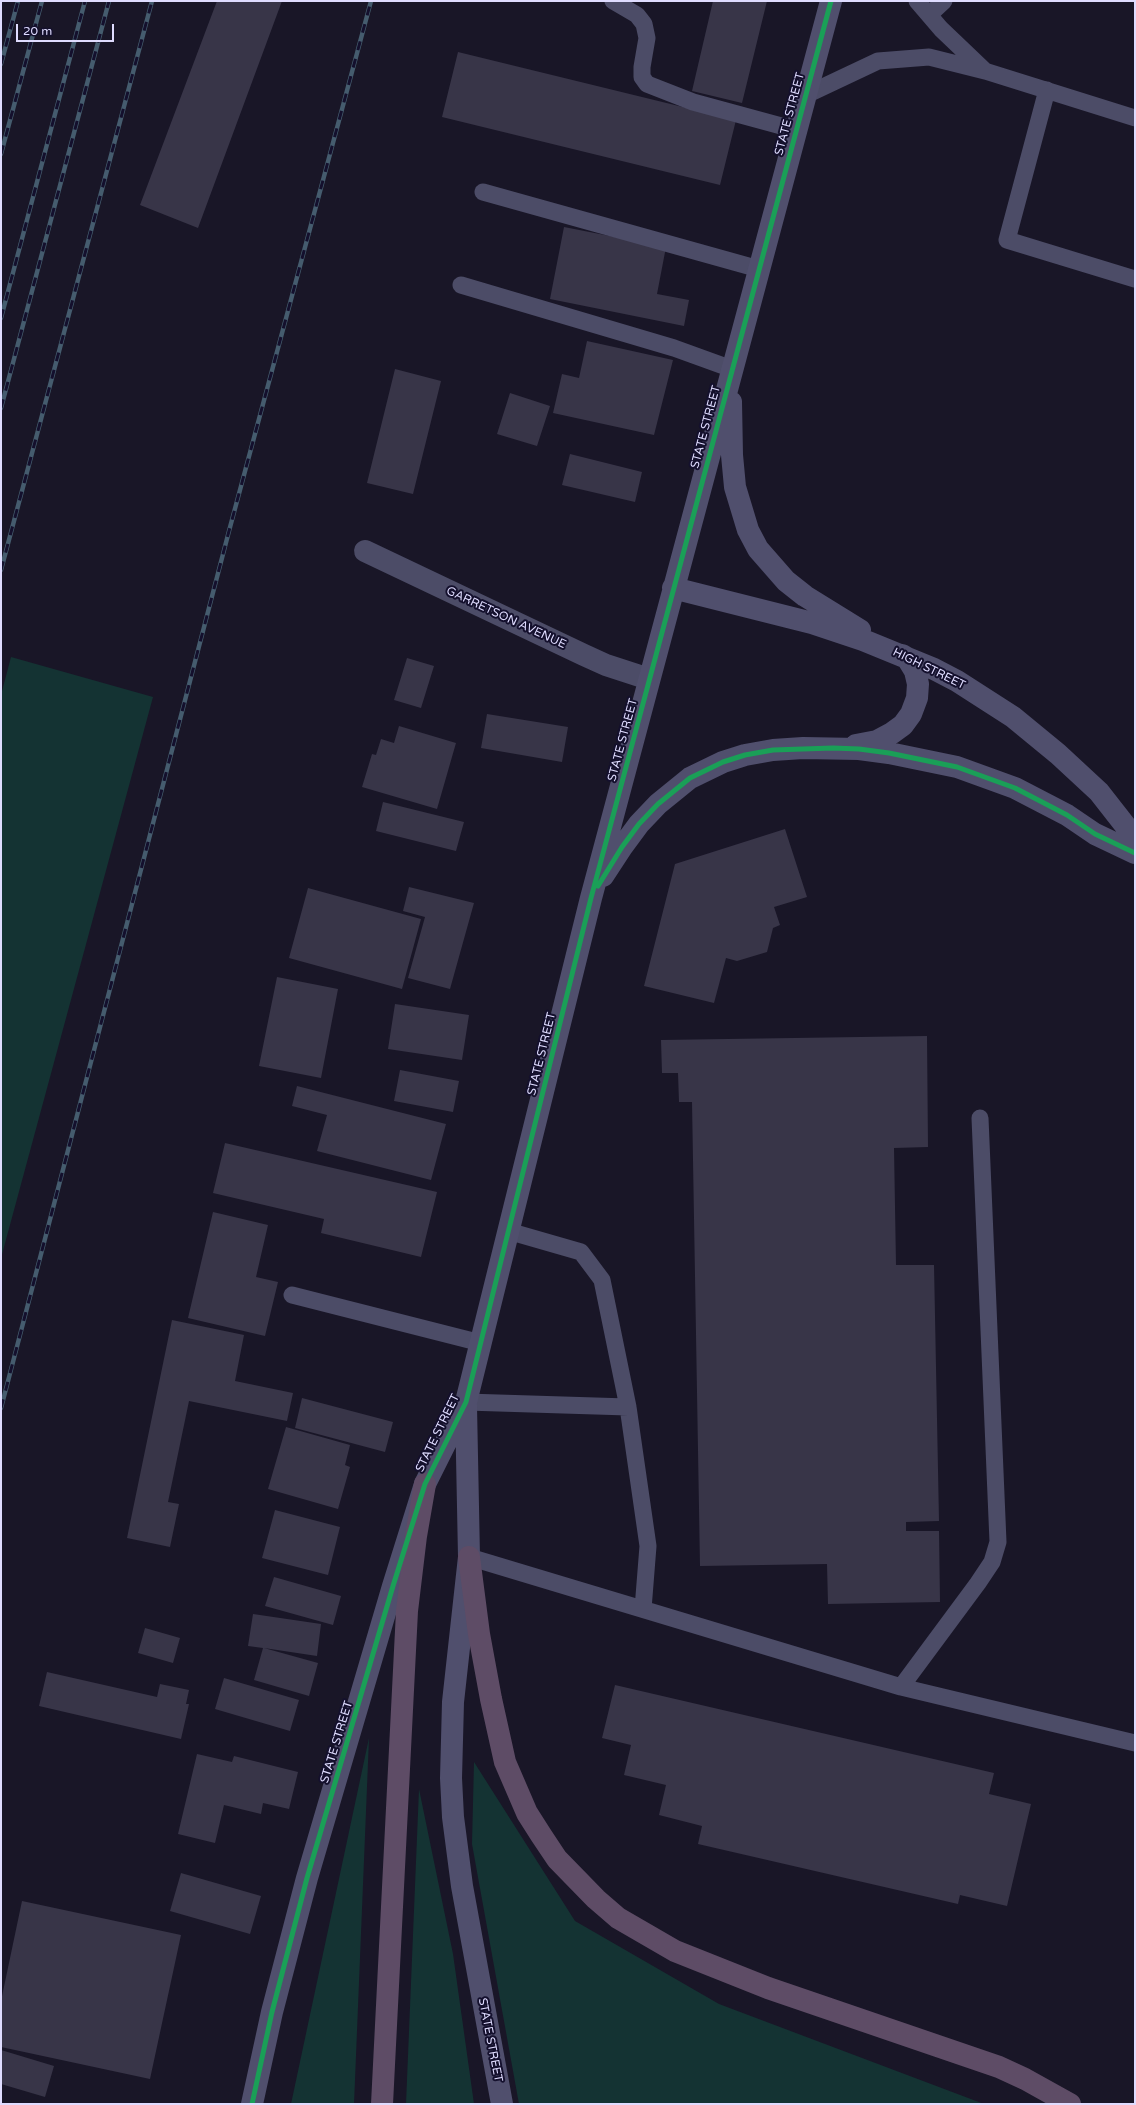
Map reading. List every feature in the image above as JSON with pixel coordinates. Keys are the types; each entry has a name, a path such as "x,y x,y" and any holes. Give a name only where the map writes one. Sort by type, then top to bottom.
{"highway":[{"path":"382,2104 407,1611 416,1536 425,1484"},
{"path":"469,1557 479,1634 497,1732 508,1768 527,1813 541,1836 557,1859 596,1899 618,1918 675,1952 768,1988 999,2068 1025,2079 1070,2104"}],"street":[{"name":"STATE STREET","path":"252,2104 272,2012 309,1871 425,1484 466,1402 591,898 831,1"},
{"path":"732,369 730,415 735,487 748,530 758,549 786,581 804,596 907,658 916,677 917,698 911,714 903,725 892,734 877,740 833,748"},
{"name":"GARRETSON AVENUE","path":"365,551 584,655 612,667 649,679"},
{"name":"HIGH STREET","path":"673,588 812,623 907,658 963,685 986,699 1036,735 1099,792 1135,838"},
{"path":"591,898 622,847 658,804 690,778 723,762 745,755 773,750 833,748 889,753 957,767 988,777 1040,800 1095,834 1135,853"},
{"name":"STATE STREET","path":"466,1402 469,1557 452,1702 450,1741 453,1816 468,1923 502,2104"}],"lane":[{"path":"613,1 637,15 644,24 647,38 642,67 642,77 647,84 693,102 796,130"},
{"path":"917,1 941,29 985,70"},
{"path":"929,15 944,1"},
{"path":"806,95 878,61 929,58 985,70 1135,118"},
{"path":"1047,90 1007,240 1135,279"},
{"path":"483,192 759,269"},
{"path":"461,285 674,348 732,369"},
{"path":"901,1687 988,1568 998,1542 980,1118"},
{"path":"508,1231 581,1252 602,1280 628,1407 648,1546 643,1609"},
{"path":"292,1294 481,1343"},
{"path":"466,1402 628,1407"},
{"path":"469,1557 901,1687 1135,1743"}],"green space":[{"path":"11,657 153,697 1,1258 1,695"},
{"path":"369,1738 354,2104 291,2104"},
{"path":"474,1762 575,1921 719,2004 984,2104 519,2104 472,1844"},
{"path":"419,1789 453,1954 474,2104 406,2104"}],"building":[{"path":"217,1 282,1 198,228 140,205"},
{"path":"713,1 767,1 742,103 692,91"},
{"path":"458,52 736,120 720,185 442,117"},
{"path":"564,227 666,247 657,294 689,300 684,326 550,299"},
{"path":"587,341 673,360 654,435 553,413 562,374 579,378"},
{"path":"395,369 441,381 413,494 367,483"},
{"path":"510,393 550,406 537,446 497,434"},
{"path":"570,454 642,472 635,502 562,485"},
{"path":"407,658 434,666 421,708 394,700"},
{"path":"487,714 568,727 562,762 481,748"},
{"path":"399,726 456,743 437,809 362,787 372,754 376,755 381,739 394,743"},
{"path":"383,802 464,822 456,851 376,831"},
{"path":"785,829 807,897 774,907 780,925 773,928 767,952 737,961 726,958 714,1003 644,986 675,864"},
{"path":"409,887 474,903 450,989 408,978 425,917 403,911"},
{"path":"308,888 421,919 402,989 289,958"},
{"path":"277,977 338,989 321,1078 259,1066"},
{"path":"395,1004 469,1015 462,1060 388,1049"},
{"path":"927,1036 928,1147 894,1148 896,1265 934,1265 939,1521 906,1522 906,1531 939,1531 940,1602 828,1604 827,1564 700,1566 692,1102 679,1102 678,1073 662,1073 661,1040"},
{"path":"400,1070 459,1081 453,1112 394,1101"},
{"path":"297,1086 446,1124 431,1180 317,1151 327,1115 292,1106"},
{"path":"225,1143 437,1192 421,1257 321,1233 324,1219 213,1193"},
{"path":"213,1212 268,1225 256,1277 278,1282 265,1336 188,1318"},
{"path":"172,1320 244,1335 235,1381 293,1393 287,1421 189,1401 168,1502 179,1504 170,1547 127,1538"},
{"path":"302,1398 393,1422 385,1452 295,1428"},
{"path":"286,1427 350,1445 345,1465 350,1467 338,1509 268,1489"},
{"path":"275,1510 340,1527 328,1575 262,1558"},
{"path":"274,1577 341,1596 333,1625 265,1606"},
{"path":"253,1614 321,1624 317,1656 264,1648 318,1663 309,1696 254,1680 263,1648 248,1646"},
{"path":"145,1628 180,1638 173,1663 138,1653"},
{"path":"47,1672 157,1697 160,1684 189,1690 186,1704 189,1704 181,1739 39,1706"},
{"path":"224,1678 299,1700 290,1731 215,1709"},
{"path":"615,1685 994,1773 989,1794 1031,1804 1007,1906 960,1895 958,1904 698,1844 702,1826 659,1815 666,1785 624,1775 631,1745 602,1738"},
{"path":"197,1754 232,1762 234,1756 298,1772 289,1809 263,1803 261,1814 224,1805 215,1843 178,1834"},
{"path":"181,1873 261,1896 250,1934 170,1911"},
{"path":"22,1901 181,1935 150,2079 1,2047 1,2001"},
{"path":"1,2050 54,2066 45,2097 1,2084"}],"railway":[{"path":"1,64 18,1"},
{"path":"1,154 42,1"},
{"path":"1,318 85,1"},
{"path":"1,408 109,1"},
{"path":"1,570 152,1"},
{"path":"1,1408 229,531 371,1"}],"cycle path":[{"path":"252,2104 272,2012 307,1878 393,1586 425,1484 466,1402 591,898 831,1"},
{"path":"598,886 622,847 639,824 658,804 690,778 723,762 745,755 773,750 833,748 859,749 889,753 957,767 1015,788 1067,815 1095,834 1135,853"}]}
